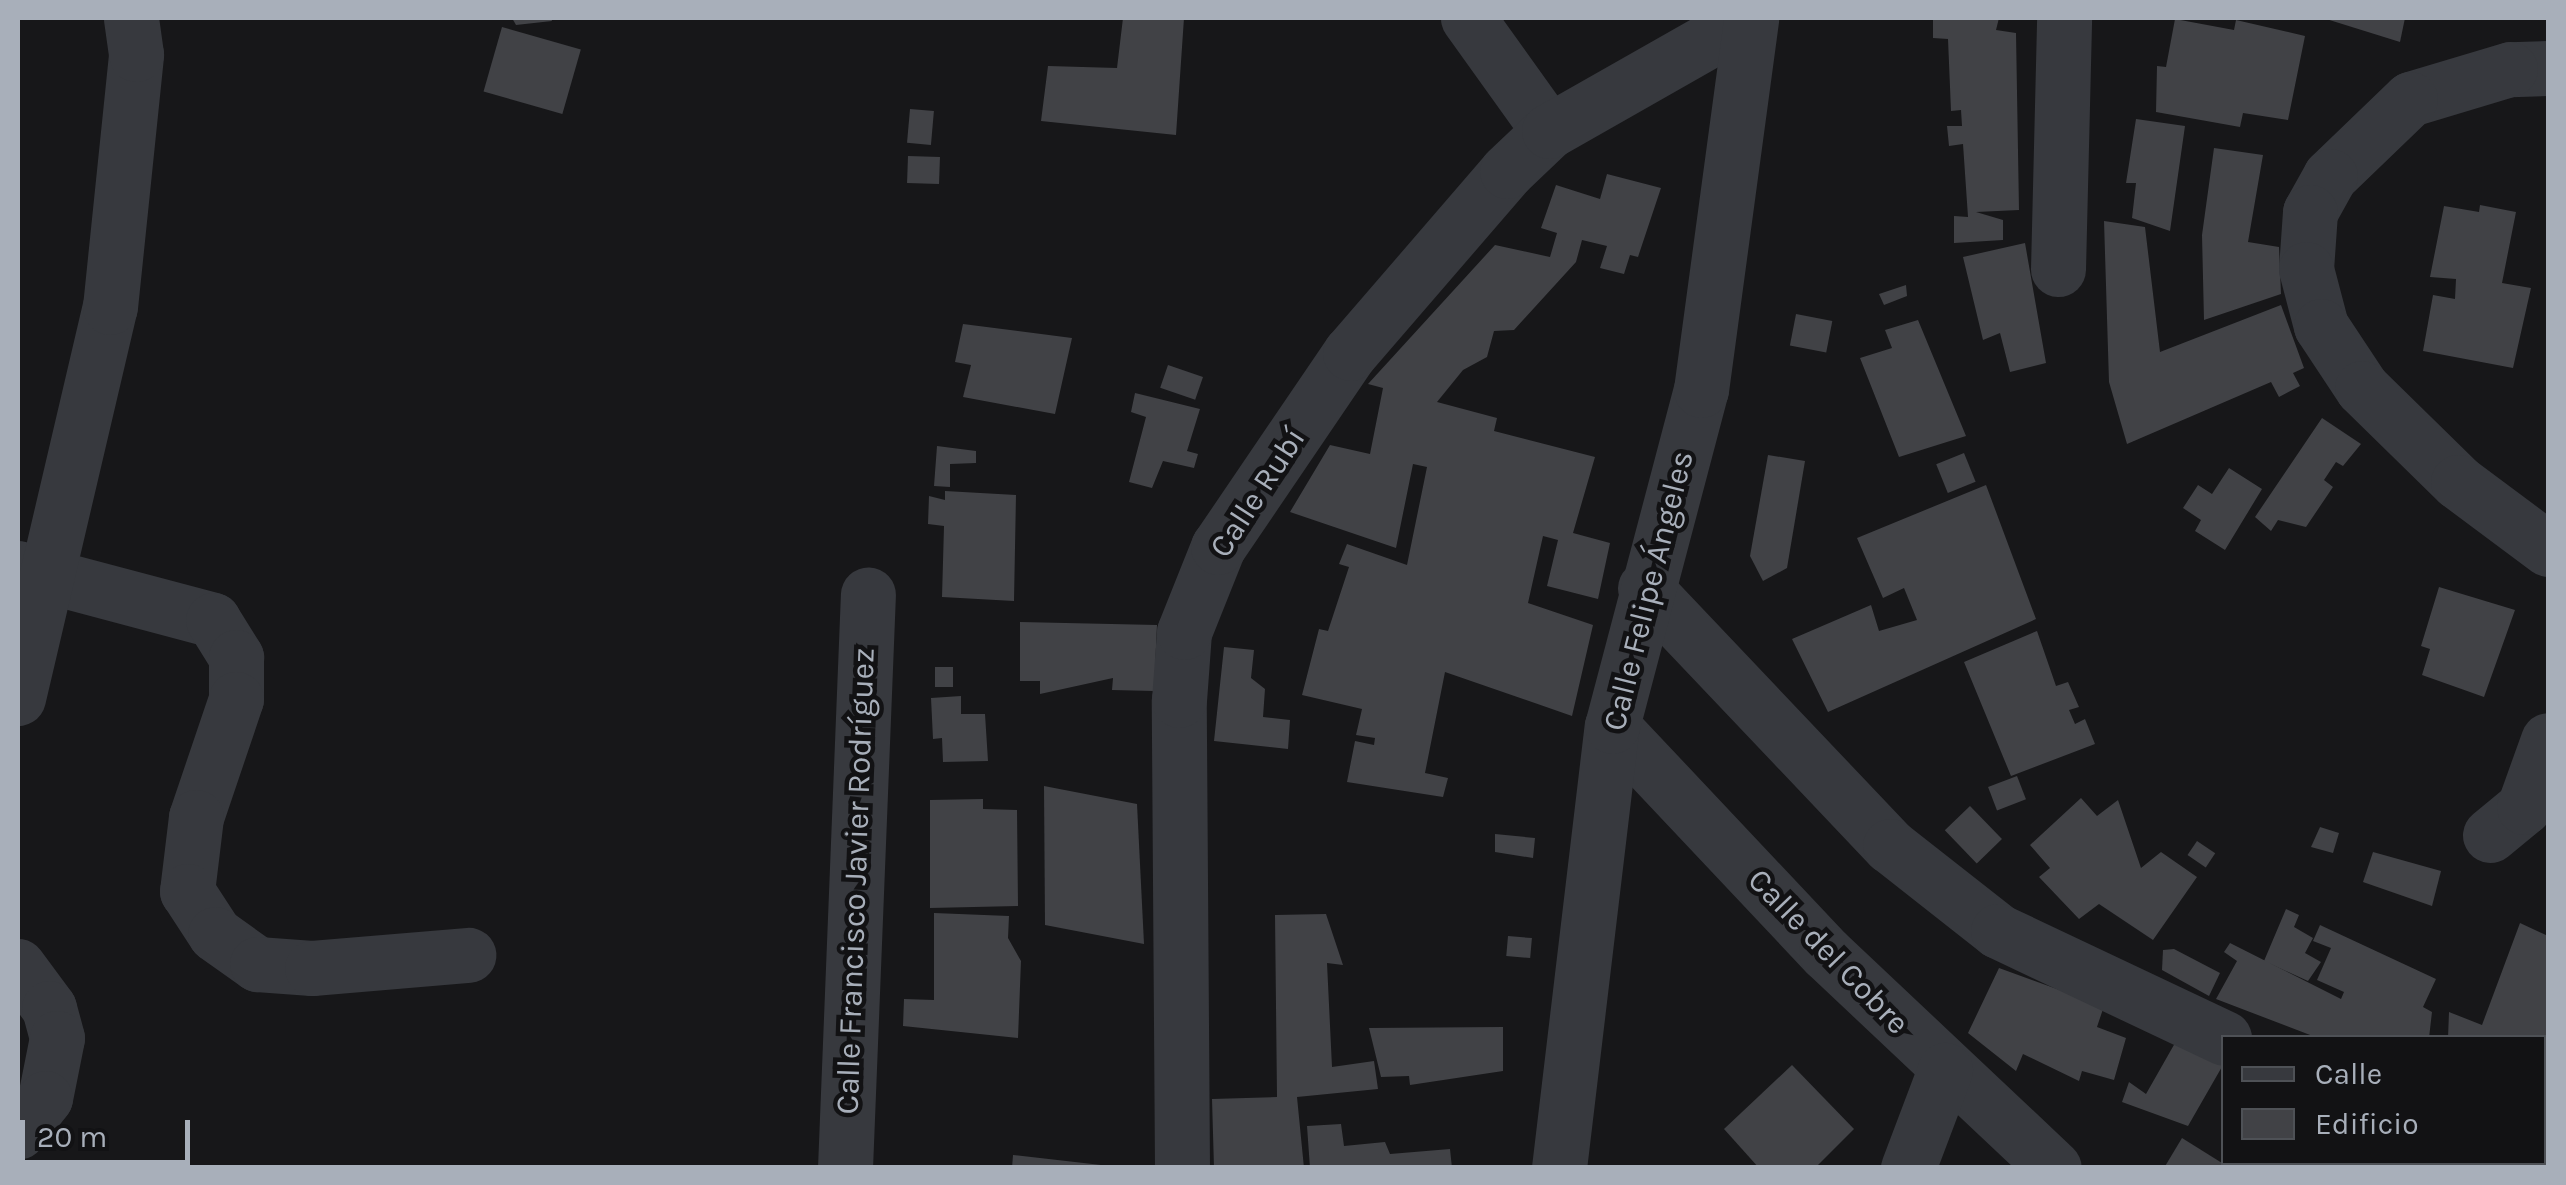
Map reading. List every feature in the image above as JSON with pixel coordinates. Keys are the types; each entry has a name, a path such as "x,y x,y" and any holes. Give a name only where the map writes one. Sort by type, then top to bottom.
{"street":[{"path":"1468,18 1549,131"},
{"name":"Calle Rubí","path":"1182,1168 1184,632 1218,547 1350,353 1549,131 1750,18"},
{"name":"Calle Felipe Ángeles","path":"1559,1168 1612,726 1645,588 1701,390 1750,18"},
{"path":"2058,269 2064,18"},
{"path":"18,698 34,572 110,307 140,30"},
{"path":"2548,68 2510,69 2410,99 2330,176 2310,212 2306,269 2321,326 2362,388 2458,482 2548,549"},
{"path":"34,572 213,620 236,657 236,699 196,817 188,890 216,934 257,964 312,968 468,955"},
{"path":"1645,588 1890,846 1998,931 2221,1037"},
{"name":"Calle Francisco Javier Rodríguez","path":"846,1168 868,594"},
{"name":"Calle del Cobre","path":"1612,726 1945,1070 2054,1168"},
{"path":"2490,835 2524,807 2548,740"},
{"path":"18,966 49,1008 56,1038 45,1098 18,1132"},
{"path":"1908,1168 1945,1070"}],"building":[{"path":"512,18 551,18 552,21 516,25"},
{"path":"1123,18 1184,18 1176,135 1041,121 1048,66 1117,68"},
{"path":"1933,18 1999,18 1996,30 2016,33 2019,210 1976,212 2003,220 2003,240 1954,243 1954,216 1968,217 1963,144 1949,146 1947,126 1962,126 1961,110 1951,111 1948,39 1933,38"},
{"path":"2323,18 2405,18 2400,42"},
{"path":"2175,19 2234,30 2236,20 2305,36 2288,120 2243,113 2240,127 2156,112 2157,66 2166,67"},
{"path":"502,27 581,50 562,114 484,91"},
{"path":"910,109 934,111 931,145 907,143"},
{"path":"2136,119 2185,126 2170,231 2132,218 2136,183 2126,183"},
{"path":"2214,148 2263,155 2248,242 2279,247 2281,294 2204,320 2202,235"},
{"path":"908,156 940,157 939,184 907,183"},
{"path":"1607,174 1661,188 1638,257 1630,255 1624,274 1600,268 1607,246 1582,240 1576,262 1514,330 1494,331 1487,357 1463,370 1437,402 1497,418 1494,431 1595,457 1573,533 1610,543 1598,599 1547,586 1558,540 1543,536 1528,603 1593,625 1572,716 1445,672 1425,773 1448,778 1443,797 1347,782 1355,741 1374,745 1375,738 1356,735 1362,709 1302,695 1319,629 1328,631 1349,567 1339,564 1347,544 1407,565 1427,467 1413,464 1396,548 1290,512 1330,445 1370,454 1383,388 1368,384 1495,245 1550,257 1557,233 1541,228 1556,185 1600,199"},
{"path":"2480,205 2516,212 2502,283 2531,288 2513,368 2423,351 2433,295 2455,299 2456,279 2430,277 2444,206 2479,212"},
{"path":"2104,221 2145,227 2160,352 2281,305 2304,368 2293,373 2300,386 2279,397 2271,382 2127,444 2109,382"},
{"path":"2025,243 2046,363 2010,372 2000,333 1983,340 1963,257"},
{"path":"1906,285 1907,296 1884,305 1879,294"},
{"path":"1796,314 1832,321 1826,352 1790,345"},
{"path":"1918,320 1966,436 1899,457 1860,358 1892,348 1885,330"},
{"path":"963,324 1072,338 1055,414 963,397 971,365 955,362"},
{"path":"1168,365 1203,377 1195,400 1160,388"},
{"path":"1135,393 1200,409 1187,451 1198,454 1194,468 1163,461 1152,488 1129,482 1146,417 1131,412"},
{"path":"2322,418 2361,444 2343,466 2336,462 2324,480 2333,487 2306,527 2278,520 2271,531 2255,517"},
{"path":"937,446 976,451 976,463 950,464 950,487 934,486"},
{"path":"1964,453 1976,482 1948,493 1936,464"},
{"path":"1768,455 1805,461 1787,568 1763,581 1750,556"},
{"path":"2229,468 2262,489 2225,550 2195,531 2201,520 2183,508 2198,485 2212,494"},
{"path":"1986,485 2036,619 1828,712 1792,639 1871,605 1879,631 1917,620 1904,588 1883,598 1857,538"},
{"path":"945,491 1016,495 1014,601 942,597 944,526 928,524 929,496 945,500"},
{"path":"2439,587 2515,610 2484,697 2422,675 2430,649 2421,646"},
{"path":"1020,622 1157,625 1154,691 1112,690 1113,678 1040,694 1040,681 1020,681"},
{"path":"2037,631 2056,686 2068,682 2079,707 2069,710 2075,724 2085,719 2095,744 2011,776 1964,662"},
{"path":"1224,647 1254,650 1251,678 1265,689 1263,717 1290,720 1288,749 1214,741"},
{"path":"935,667 953,667 953,687 935,687"},
{"path":"961,696 961,714 985,714 988,761 943,762 942,738 933,739 931,698"},
{"path":"2017,776 2026,799 1997,810 1988,787"},
{"path":"1044,786 1137,804 1144,944 1045,925"},
{"path":"2081,798 2097,816 2118,800 2141,868 2161,852 2197,877 2153,940 2099,904 2079,919 2039,877 2050,868 2030,845"},
{"path":"983,799 983,809 1017,810 1018,906 930,908 930,800"},
{"path":"1970,806 2002,839 1977,863 1945,830"},
{"path":"2320,827 2339,833 2333,853 2311,847"},
{"path":"1495,834 1535,838 1533,858 1495,852"},
{"path":"2197,841 2215,853 2206,867 2187,855"},
{"path":"2373,852 2441,871 2432,906 2363,882"},
{"path":"2286,909 2299,915 2294,927 2313,938 2305,953 2321,962 2308,981 2264,961"},
{"path":"934,913 1009,916 1008,938 1021,961 1018,1038 903,1026 904,999 934,1000"},
{"path":"1326,914 1343,965 1327,963 1332,1067 1374,1061 1378,1089 1297,1097 1304,1168 1214,1168 1212,1099 1277,1097 1275,915"},
{"path":"2520,923 2548,936 2548,1055 2546,1035 2448,1035 2449,1012 2482,1025"},
{"path":"2320,925 2436,979 2423,1007 2432,1012 2429,1035 2310,1035 2216,999 2237,961 2224,952 2230,943 2341,999 2344,992 2317,980 2331,948 2313,941"},
{"path":"1508,936 1532,938 1530,958 1506,956"},
{"path":"2174,949 2220,973 2209,996 2162,970 2163,950"},
{"path":"1999,968 2104,1006 2097,1027 2126,1038 2114,1080 2082,1071 2079,1081 2023,1054 2016,1071 1968,1033"},
{"path":"1503,1027 1503,1071 1410,1085 1409,1076 1381,1077 1369,1028"},
{"path":"2179,1036 2221,1064 2188,1126 2122,1102 2129,1082 2146,1094"},
{"path":"1792,1065 1854,1129 1815,1168 1759,1168 1724,1129"},
{"path":"1341,1124 1344,1146 1385,1142 1390,1154 1450,1149 1452,1168 1310,1168 1307,1126"},
{"path":"2182,1138 2230,1168 2164,1168"},
{"path":"1013,1155 1101,1165 1101,1168 1012,1168"},
{"path":"2323,1165 2366,1165 2321,1168"}]}
